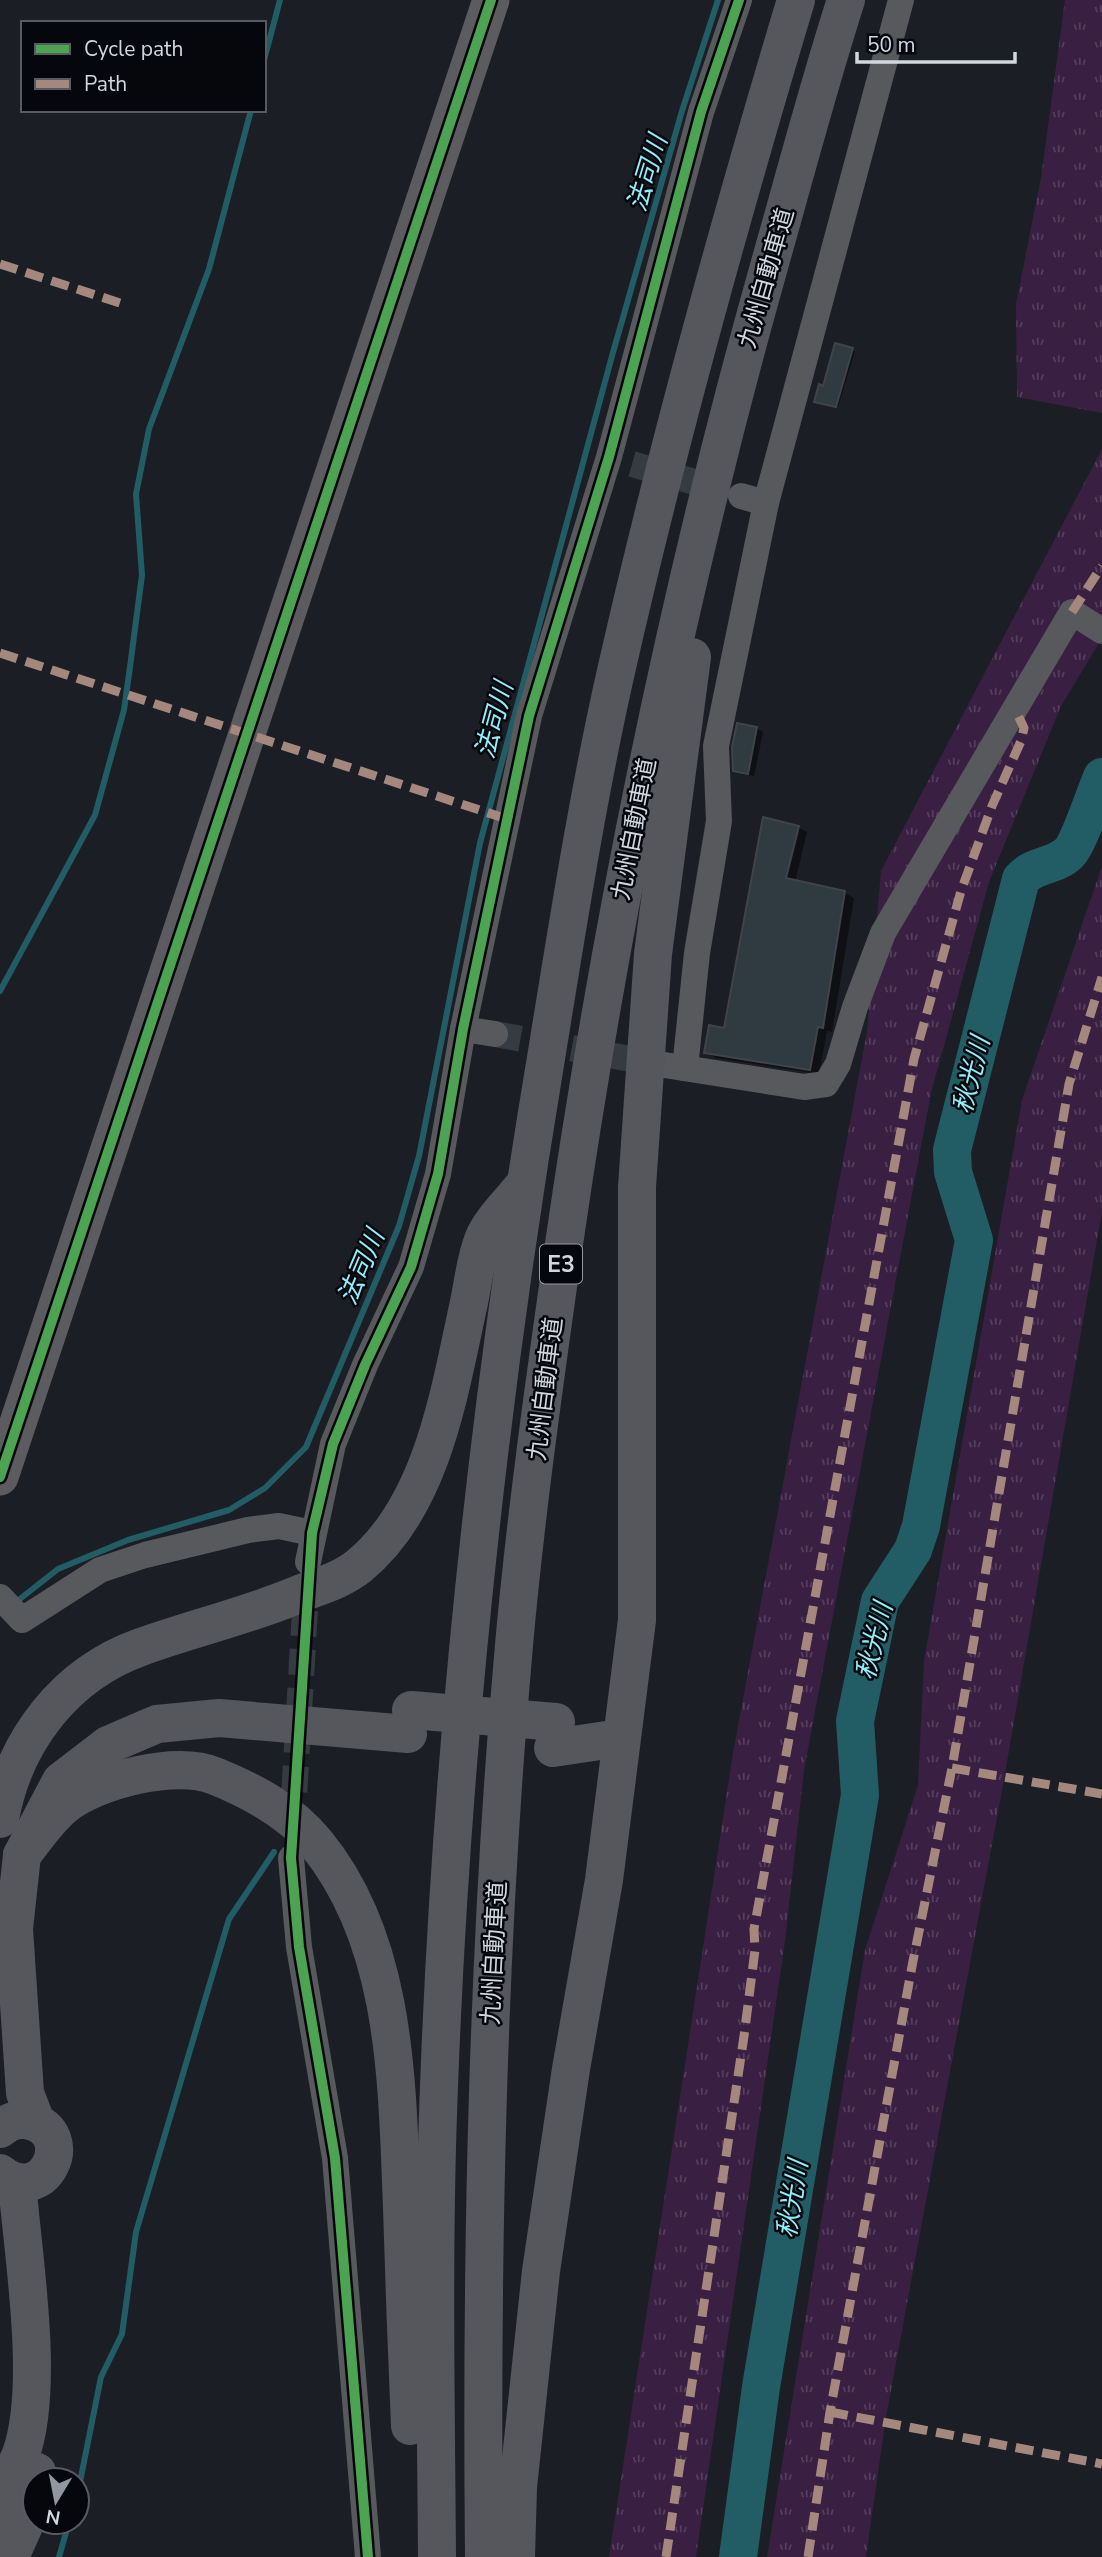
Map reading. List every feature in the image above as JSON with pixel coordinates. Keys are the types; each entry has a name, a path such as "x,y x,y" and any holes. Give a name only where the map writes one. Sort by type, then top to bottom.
{"highway":[{"name":"九州自動車道","path":"437,2557 435,2372 438,2116 450,1863 468,1637 498,1375 526,1182 575,883 616,671 707,308 796,0"},
{"name":"九州自動車道","path":"484,2557 486,2119 498,1865 515,1642 544,1380 581,1129 622,892 662,688 740,490 846,0"},
{"path":"516,2557 518,2487 541,2271 570,2069 604,1880 637,1620 637,1187 653,954 740,490"},
{"path":"0,1819 6,1784 23,1748 55,1703 100,1669 138,1648 257,1611 331,1583 359,1566 390,1532 413,1493 434,1446 483,1238 526,1182"},
{"path":"0,1892 6,1856 32,1787 50,1764 89,1727 148,1702 224,1694 410,1722 620,1738"},
{"path":"14,2125 25,2093 14,1929 22,1855 61,1781 108,1745 157,1724 219,1718 410,1722"},
{"path":"22,1855 64,1806 110,1783 159,1770 207,1773 245,1789 282,1811 316,1842 346,1888 369,1942 384,1996 397,2095 415,2557"},
{"path":"0,2011 14,2125"},
{"path":"14,2125 50,2135 54,2145 51,2164 18,2178"},
{"path":"18,2178 51,2372 41,2466"},
{"path":"0,2485 21,2456 29,2418 32,2372 18,2178"},
{"path":"0,2516 21,2498"},
{"path":"10,2557 21,2532"}],"street":[{"path":"0,1476 491,0"},
{"path":"308,1562 333,1444 365,1365 411,1267 438,1174 463,1029 529,716 621,461 701,112 739,0"},
{"path":"685,1068 697,953 719,821 716,746 740,490 901,0"},
{"path":"658,1063 804,1087 826,1084 838,1064 855,1007 883,933 1072,612 1094,626"},
{"path":"463,1029 495,1034"},
{"path":"0,1597 22,1620 100,1570 145,1555 248,1530 279,1526 312,1533"},
{"path":"291,1858 299,1947 334,2158 368,2557"}],"green space":[{"path":"1065,0 1102,0 1102,413 1017,397 1016,304 1041,178"},
{"path":"1102,449 1102,638 1061,706 989,882 931,1093 804,1770 785,1941 696,2557 609,2557 733,1753 867,1031 881,871"},
{"path":"1102,866 1102,1211 1003,1785 886,2417 866,2557 767,2557 865,1950 918,1785 924,1661 1022,1100"}],"building":[{"path":"835,343 853,348 836,407 814,402 819,384 823,386"},
{"path":"737,723 757,727 748,774 733,771 732,747"},
{"path":"763,817 799,826 786,878 845,891 823,1028 818,1027 810,1070 704,1053 709,1025 724,1028"}],"waterway":[{"path":"266,52 280,0"},
{"name":"法司川","path":"16,1602 58,1569 128,1540 229,1510 265,1488 306,1447 399,1226 419,1156 480,843 612,356 682,111 718,0"},
{"path":"0,991 95,815 124,710 142,575 136,494 149,429 209,269 250,112"},
{"name":"秋光川","path":"738,2557 761,2387 860,1795 855,1721 880,1601 913,1550 921,1526 974,1240 953,1172 952,1150 1021,879 1026,874 1063,858 1073,848 1102,777"},
{"path":"83,2466 101,2377 122,2334 136,2232 229,1919 274,1852"},
{"path":"59,2557 65,2536"}],"tunnel":[{"path":"632,464 726,491"},
{"path":"495,1034 658,1064"},
{"path":"292,1831 307,1576"}],"marked path":[{"path":"0,264 120,303"},
{"path":"1072,612 1102,566"},
{"path":"0,653 507,819"},
{"path":"666,2557 744,2036 755,1950 754,1929 914,1059 961,891 992,806 1021,741 1024,728 1015,709"},
{"path":"808,2557 830,2412 913,1961 952,1768 1069,1084 1102,977"},
{"path":"952,1768 1102,1794"},
{"path":"830,2412 1102,2464"}],"cycle path":[{"path":"0,1477 491,0"},
{"path":"368,2557 335,2158 299,1947 291,1858 312,1533 333,1444 365,1365 411,1267 438,1174 463,1029 529,716 609,457 701,112 739,0"}]}
